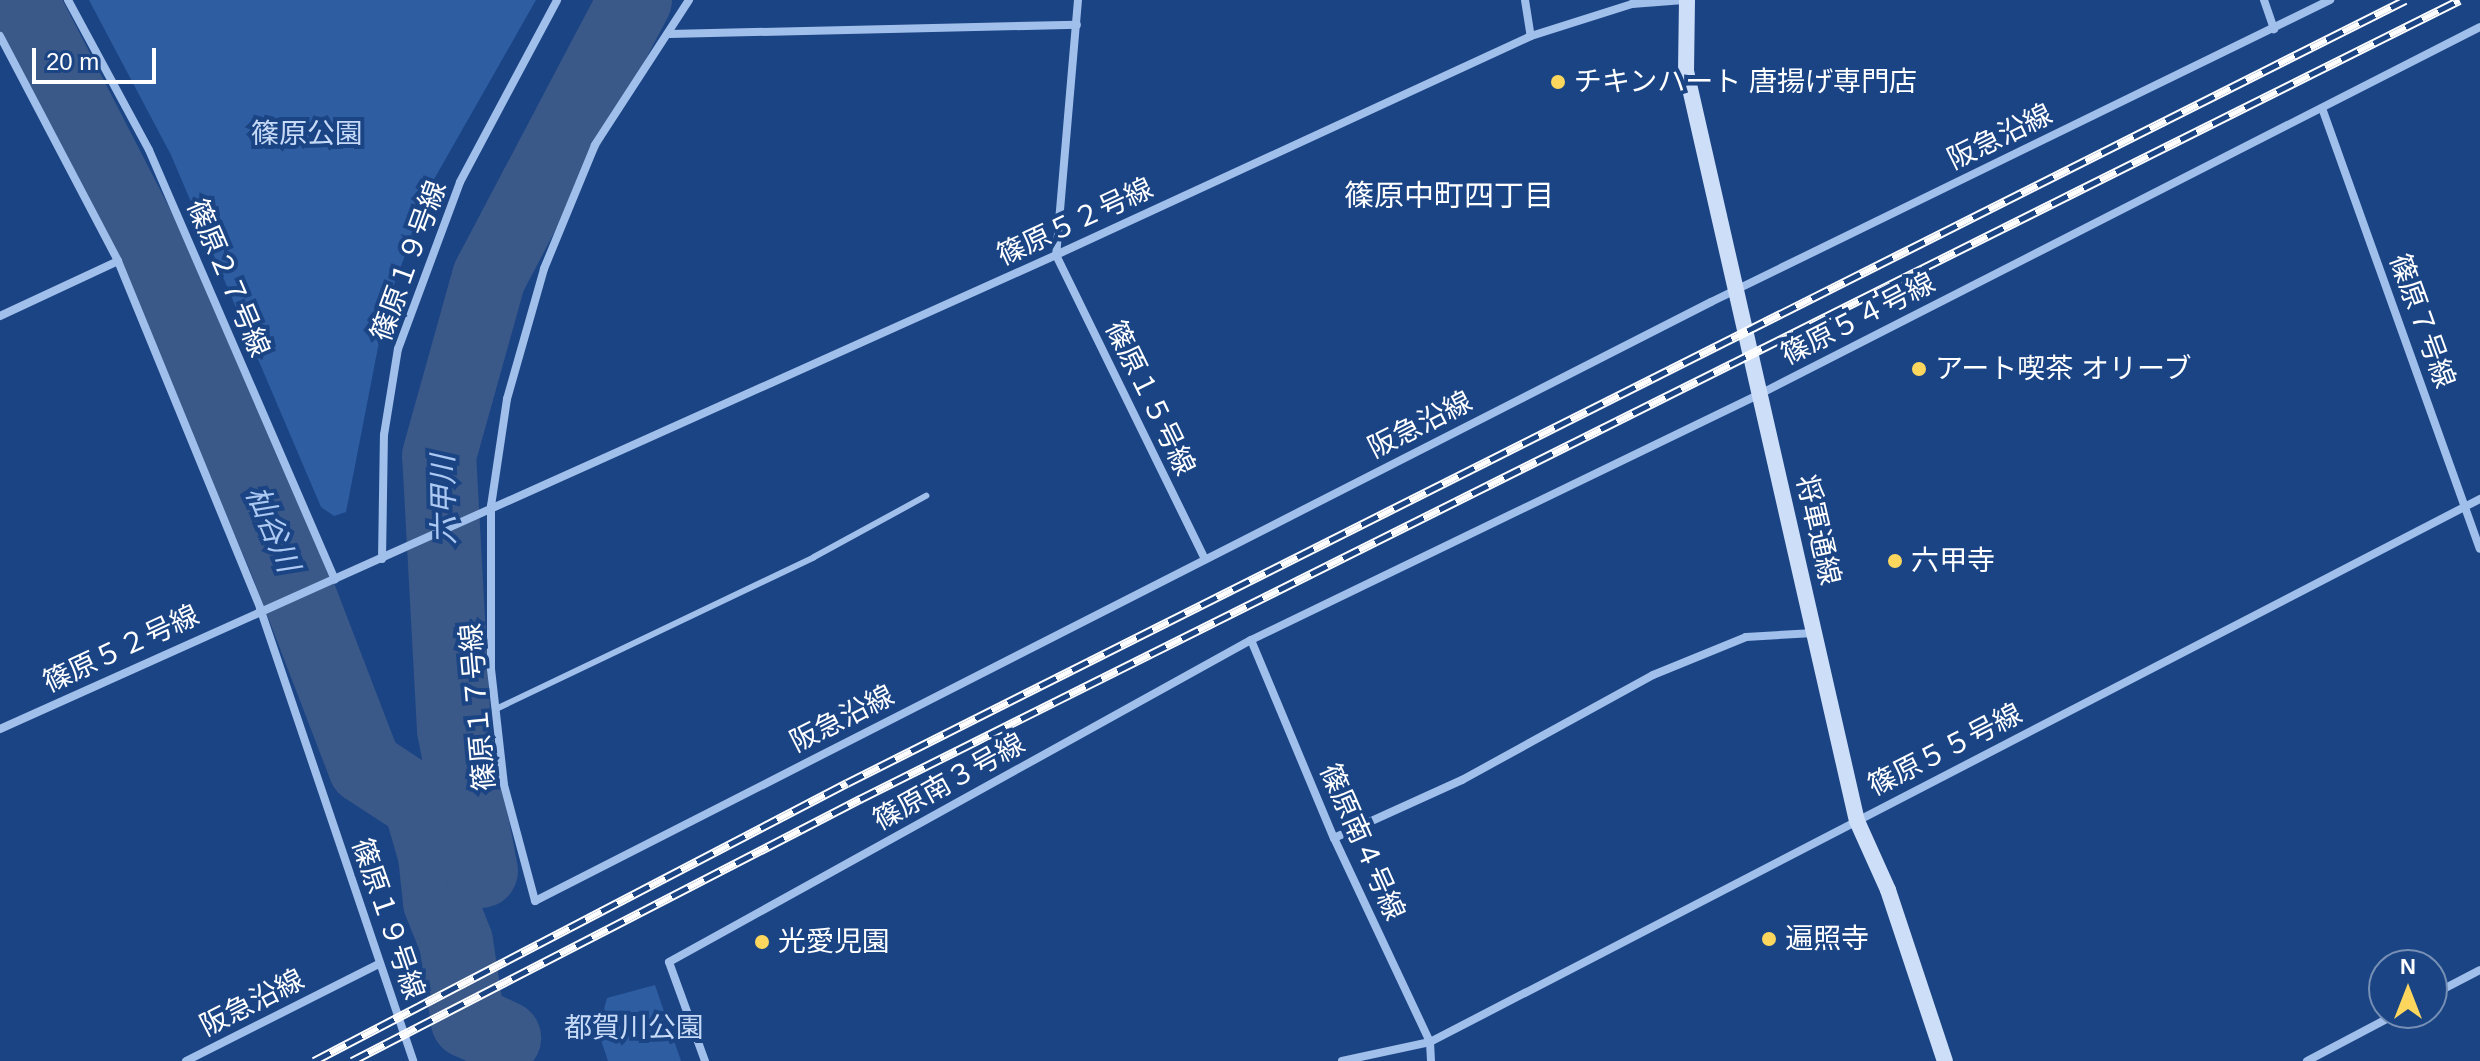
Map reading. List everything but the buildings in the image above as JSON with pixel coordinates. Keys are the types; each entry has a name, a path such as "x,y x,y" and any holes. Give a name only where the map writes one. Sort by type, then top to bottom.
{"street":[{"name":"篠原２７号線","path":"68,0 149,150 335,579"},
{"name":"篠原１９号線","path":"382,559 384,435 398,349 460,182 557,0"},
{"path":"491,506 507,399 544,269 595,145 689,0"},
{"path":"1056,255 1078,0"},
{"path":"1525,0 1531,36"},
{"name":"篠原５２号線","path":"382,559 491,506 1056,255 1531,36 1632,4 1685,0"},
{"name":"将軍通線","path":"1685,0 1686,71 1857,821 1888,890 1945,1061"},
{"path":"2264,0 2274,29"},
{"name":"阪急沿線","path":"535,901 1736,289 2330,0"},
{"path":"669,34 1077,25"},
{"name":"篠原５４号線","path":"1251,640 1760,394 2480,27"},
{"path":"0,36 118,261 260,608"},
{"name":"篠原７号線","path":"2322,108 2480,549"},
{"name":"篠原１５号線","path":"1056,255 1205,559"},
{"path":"0,316 118,261"},
{"name":"篠原５５号線","path":"1342,1061 1430,1042 2480,499"},
{"name":"篠原１７号線","path":"491,506 496,709 504,785 535,901"},
{"path":"335,579 382,559"},
{"name":"篠原５２号線","path":"0,729 260,608 335,579"},
{"name":"篠原１９号線","path":"260,608 413,1061"},
{"path":"1334,838 1462,780 1653,675 1746,637 1814,633"},
{"name":"篠原南４号線","path":"1251,640 1334,838 1430,1042 1431,1061"},
{"name":"篠原南３号線","path":"705,1061 669,962 1251,640"},
{"name":"阪急沿線","path":"186,1061 379,964"},
{"path":"2448,987 2480,970"},
{"path":"2307,1061 2368,1029"}],"lane":[{"path":"496,709 814,557 926,496"}],"green space":[{"name":"篠原公園","path":"89,0 536,0 433,181 386,306 346,512 334,516 321,507 171,155"},
{"name":"都賀川公園","path":"655,985 681,1061 608,1061 598,1031 607,998"}],"waterway":[{"name":"杣谷川","path":"21,0 180,310 286,561 365,767 420,803 435,855 440,902 456,942 468,1021 504,1038"},
{"name":"六甲川","path":"627,0 630,9"},
{"name":"六甲川","path":"481,871 454,730 439,456 489,277 635,0"}],"railway":[{"path":"314,1061 847,783 2405,0"},
{"path":"352,1061 860,799 2460,0"}],"place":[{"name":"チキンハート 唐揚げ専門店","path":"1558,82"},
{"name":"アート喫茶 オリーブ","path":"1919,369"},
{"name":"六甲寺","path":"1895,561"},
{"name":"遍照寺","path":"1769,939"},
{"name":"光愛児園","path":"762,942"}],"district":[{"name":"篠原中町四丁目","path":"1449,196"}]}
